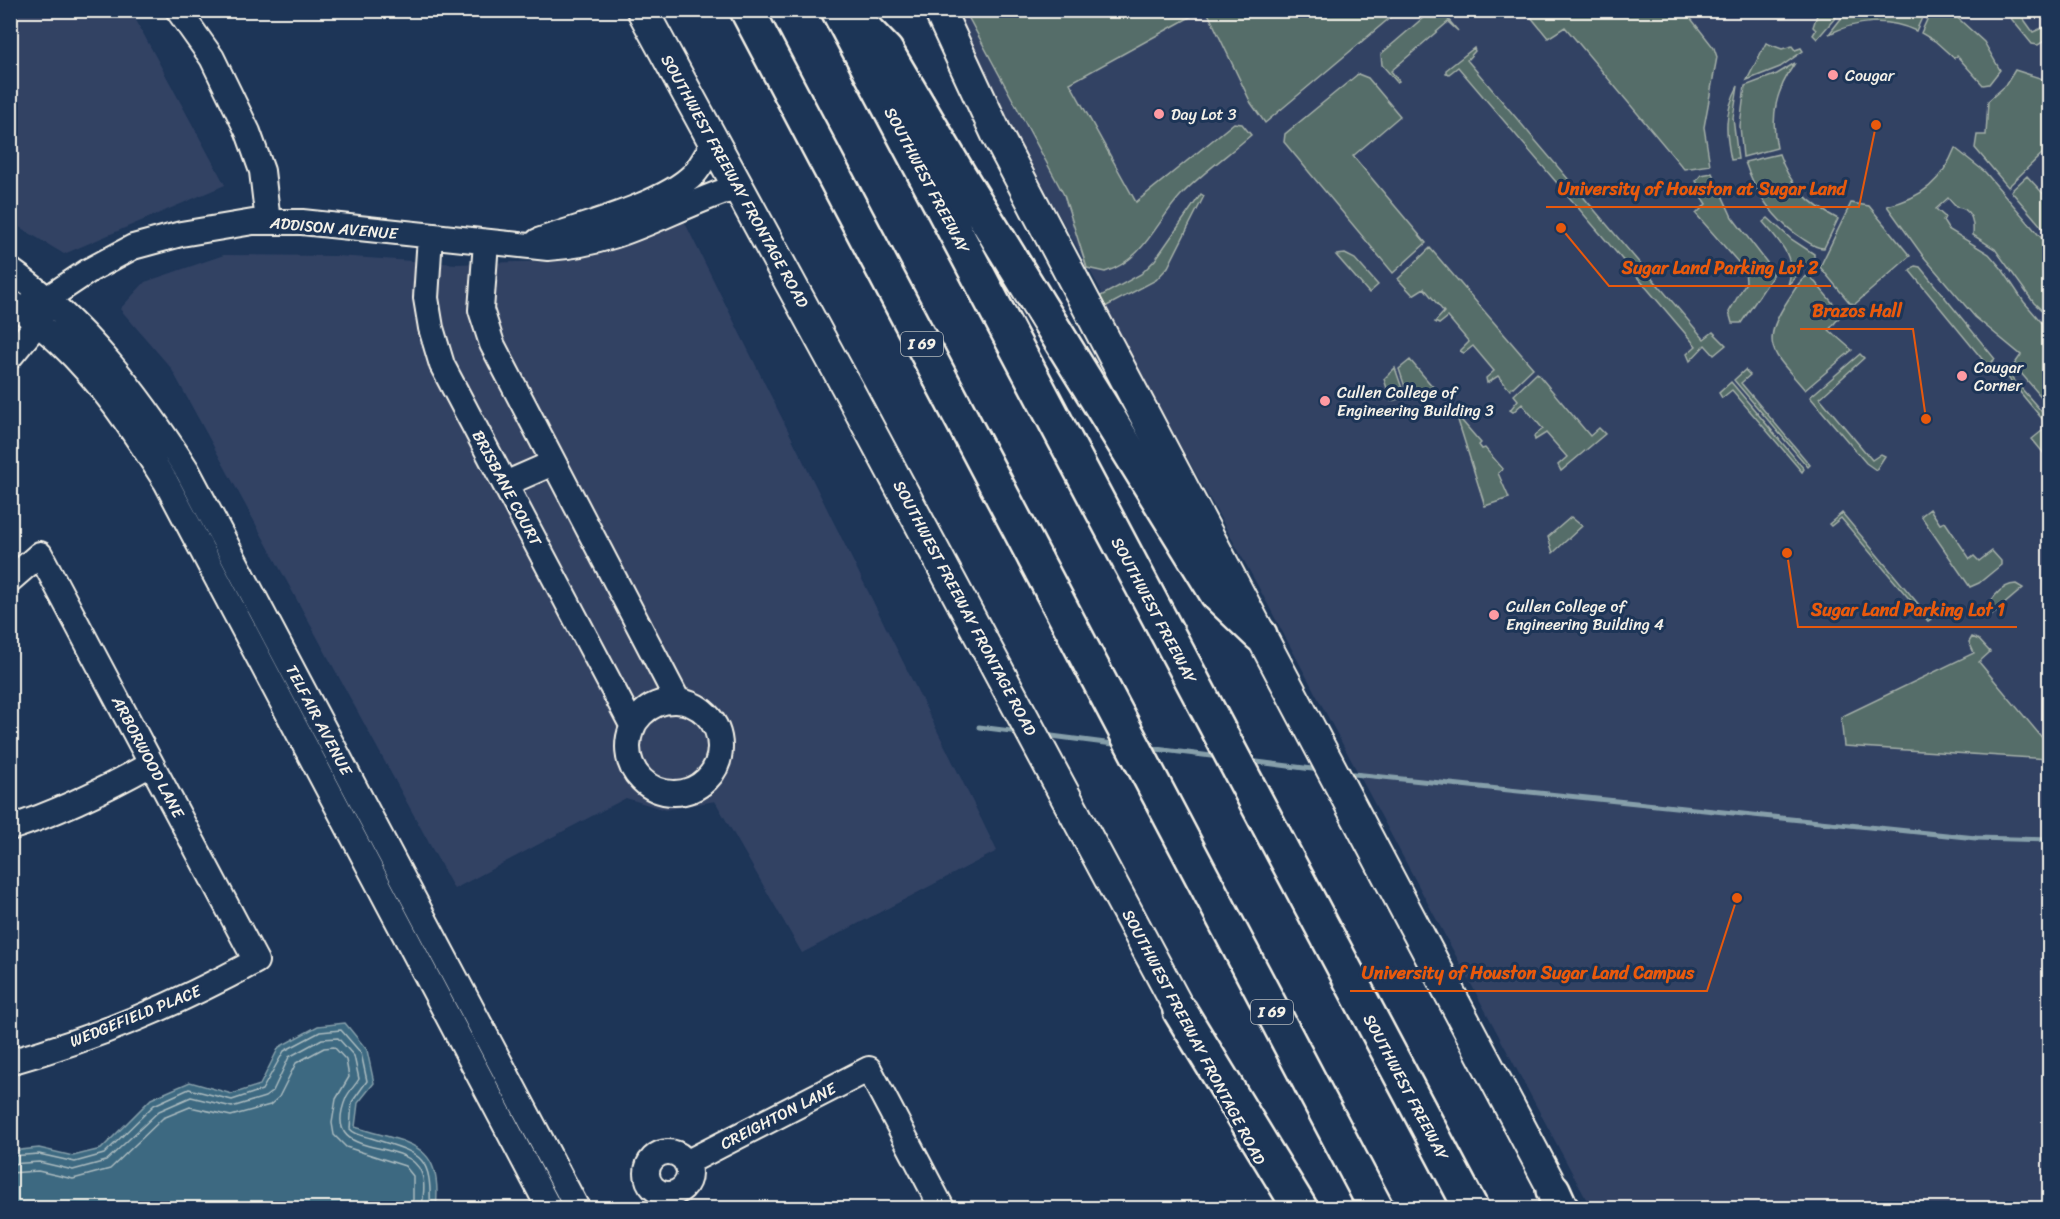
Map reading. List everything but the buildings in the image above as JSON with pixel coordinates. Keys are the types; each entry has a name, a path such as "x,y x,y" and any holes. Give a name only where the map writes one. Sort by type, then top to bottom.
{"highway":[{"name":"I 69","path":"747,10 1376,1209"},
{"name":"SOUTHWEST FREEWAY","path":"838,10 1471,1209"},
{"path":"846,10 886,51 959,175 1217,594 1260,636"},
{"path":"1180,1011 1300,1209"}],"main road":[{"name":"SOUTHWEST FREEWAY FRONTAGE ROAD","path":"642,10 1069,800 1285,1209"},
{"path":"939,10 998,137 1559,1202"}],"street":[{"path":"178,10 212,58 248,132 262,171 268,222"},
{"name":"ADDISON AVENUE","path":"528,244 624,211 668,191 694,174 714,143"},
{"name":"ADDISON AVENUE","path":"13,308 48,298 90,270 134,247 181,234 268,222 302,222 486,242 528,244 548,248 581,246 608,240 708,197 740,189"},
{"name":"BRISBANE COURT","path":"430,236 426,298 430,328 442,364 633,727"},
{"path":"486,242 482,310 492,344 678,701"},
{"name":"TELFAIR AVENUE","path":"10,270 48,298 112,363 151,414 187,470 577,1209"},
{"path":"10,357 37,324 48,298"},
{"name":"TELFAIR AVENUE","path":"13,308 60,343 94,380 132,429 166,482 549,1209"},
{"path":"505,484 553,463"},
{"name":"ARBORWOOD LANE","path":"10,580 40,554 256,961"},
{"path":"678,701 693,705 715,724 720,738 720,753 716,768 708,780 696,789 682,794 667,794 652,789 639,779 631,765 628,750 633,727 648,708 663,702 678,701"},
{"path":"10,828 42,818 99,792 151,764"},
{"name":"WEDGEFIELD PLACE","path":"10,1062 117,1028 192,996 256,961"},
{"name":"CREIGHTON LANE","path":"686,1163 869,1069 942,1209"}],"shaded area":[{"path":"10,11 131,11 225,185 64,254 11,222"},
{"path":"958,11 2049,11 2049,1208 1591,1208 1259,588 1109,316 1099,287 1017,139"},
{"path":"683,219 997,851 802,953 715,801 665,810 626,798 454,889 171,368 120,309 145,282 224,255 337,256 457,264 551,261"}],"green space":[{"path":"965,11 1201,11 1070,83 1136,202 1234,123 1242,124 1251,135 1181,195 1130,259 1105,272 1087,268 1064,195"},
{"path":"1207,11 1398,11 1265,123 1251,103"},
{"path":"1431,11 1441,11 1458,31 1448,22 1391,71 1399,81 1397,82 1382,65 1381,54"},
{"path":"1526,11 1685,11 1714,48 1717,57 1704,127 1710,165 1684,169 1565,27 1548,38"},
{"path":"1813,11 1841,11 1817,39 1813,35 1816,30 1813,27 1817,15"},
{"path":"1847,11 1925,11 1916,31 1894,24 1872,22 1850,26 1829,34"},
{"path":"1931,11 1950,11 1984,42 2000,70 1989,84 1983,85 1957,56 1954,58 1935,41 1921,33"},
{"path":"2018,11 2033,32 2049,25 2049,38 2038,45 2032,44 2009,16"},
{"path":"1766,43 1782,49 1792,46 1795,50 1801,48 1803,51 1780,67 1747,80"},
{"path":"1474,48 1475,51 1467,60 1704,339 1713,332 1726,345 1714,355 1705,345 1690,361 1687,354 1696,346 1458,67 1449,74 1446,73 1446,70"},
{"path":"1795,63 1783,83 1776,104 1774,125 1777,148 1743,157 1740,126 1745,86 1777,74"},
{"path":"2015,70 2049,81 2049,147 2008,187 1975,148 1977,135 1986,135 1988,101 2005,86"},
{"path":"1358,74 1368,78 1400,116 1353,156 1426,243 1393,273 1284,142 1285,134"},
{"path":"1738,86 1733,118 1738,159 1731,160 1727,124 1730,106"},
{"path":"1955,148 1985,172 2049,247 2049,317 2034,303 1995,249 1973,235 1971,216 1966,210 1956,207 1948,198 1936,209 1945,217 1943,221 1948,229 1989,254 2024,302 2049,331 2049,406 2014,365 2021,355 1975,317 1923,256 1887,206 1911,198 1929,186 1944,170"},
{"path":"1779,154 1789,176 1802,193 1818,207 1838,219 1824,248 1810,244 1784,224 1768,206 1755,185 1745,162"},
{"path":"1712,173 1732,217 1772,269 1772,277 1741,323 1732,323 1729,312 1746,282 1745,270 1696,214 1706,204 1702,198 1706,194 1696,181 1701,175"},
{"path":"2027,176 2049,200 2049,231 2047,233 2011,191"},
{"path":"1201,194 1204,196 1168,267 1156,280 1105,307 1099,297 1141,274 1155,260"},
{"path":"1851,203 1869,206 1910,256 1855,304 1850,303 1820,267"},
{"path":"1768,218 1791,239 1814,254 1814,257 1788,285 1789,258 1763,222"},
{"path":"1430,248 1533,368 1510,390 1498,376 1487,383 1486,378 1494,371 1473,346 1464,353 1460,351 1469,342 1448,317 1439,324 1435,322 1444,312 1424,288 1413,295 1398,279"},
{"path":"1345,254 1355,259 1378,285 1369,293 1336,255"},
{"path":"1915,266 1920,267 1995,359 1987,365 1910,271"},
{"path":"1809,275 1842,314 1829,330 1852,350 1805,390 1778,357 1772,339 1779,316 1797,286"},
{"path":"1860,354 1864,358 1820,398 1872,460 1881,454 1885,456 1876,470 1866,463 1810,397"},
{"path":"1410,360 1433,387 1408,396 1399,369"},
{"path":"1395,368 1405,397 1391,401 1384,379"},
{"path":"1745,370 1750,375 1741,383 1810,465 1808,467 1734,380"},
{"path":"2007,372 2049,420 2049,460 2032,439 2048,426 2005,374"},
{"path":"1537,373 1590,436 1599,428 1605,434 1561,471 1558,465 1567,457 1546,433 1535,440 1534,436 1543,429 1522,404 1513,412 1510,410 1518,400 1514,395"},
{"path":"1731,382 1804,469 1802,472 1732,390 1722,398 1719,393"},
{"path":"1456,414 1481,443 1479,445 1482,449 1485,448 1503,469 1498,473 1509,498 1485,506"},
{"path":"1930,509 1940,524 1945,522 1970,559 1974,556 1979,561 1992,551 2001,561 2001,565 1979,583 1970,587 1921,516"},
{"path":"1842,513 1931,619 1928,621 1841,518 1831,526 1829,524"},
{"path":"1571,517 1582,526 1553,553 1548,537"},
{"path":"2016,584 2023,588 1989,617 1989,606 1995,595 2005,587"},
{"path":"1972,637 1979,640 1990,652 1979,662 2049,746 2049,759 1844,746 1841,717 1974,653 1969,642"}],"water":[{"path":"345,1023 367,1050 374,1083 358,1103 355,1127 405,1142 418,1148 427,1157 434,1169 437,1186 436,1208 11,1208 11,1151 39,1148 73,1156 101,1149 151,1099 190,1082 232,1094 260,1085 279,1047 318,1026"}],"waterway":[{"path":"979,727 1019,732"},
{"path":"1044,735 1121,745"},
{"path":"1148,748 1219,757"},
{"path":"1249,761 1320,770"},
{"path":"1344,773 1976,838 2050,840"}],"place":[{"name":"Cougar","path":"1833,75"},
{"name":"Day Lot 3","path":"1159,114"},
{"name":"University of Houston at Sugar Land","path":"1876,125"},
{"name":"Sugar Land Parking Lot 2","path":"1561,228"},
{"name":"Cougar Corner","path":"1962,376"},
{"name":"Cullen College of Engineering Building 3","path":"1325,401"},
{"name":"Brazos Hall","path":"1926,419"},
{"name":"Sugar Land Parking Lot 1","path":"1787,553"},
{"name":"Cullen College of Engineering Building 4","path":"1494,615"},
{"name":"University of Houston Sugar Land Campus","path":"1737,898"}]}
